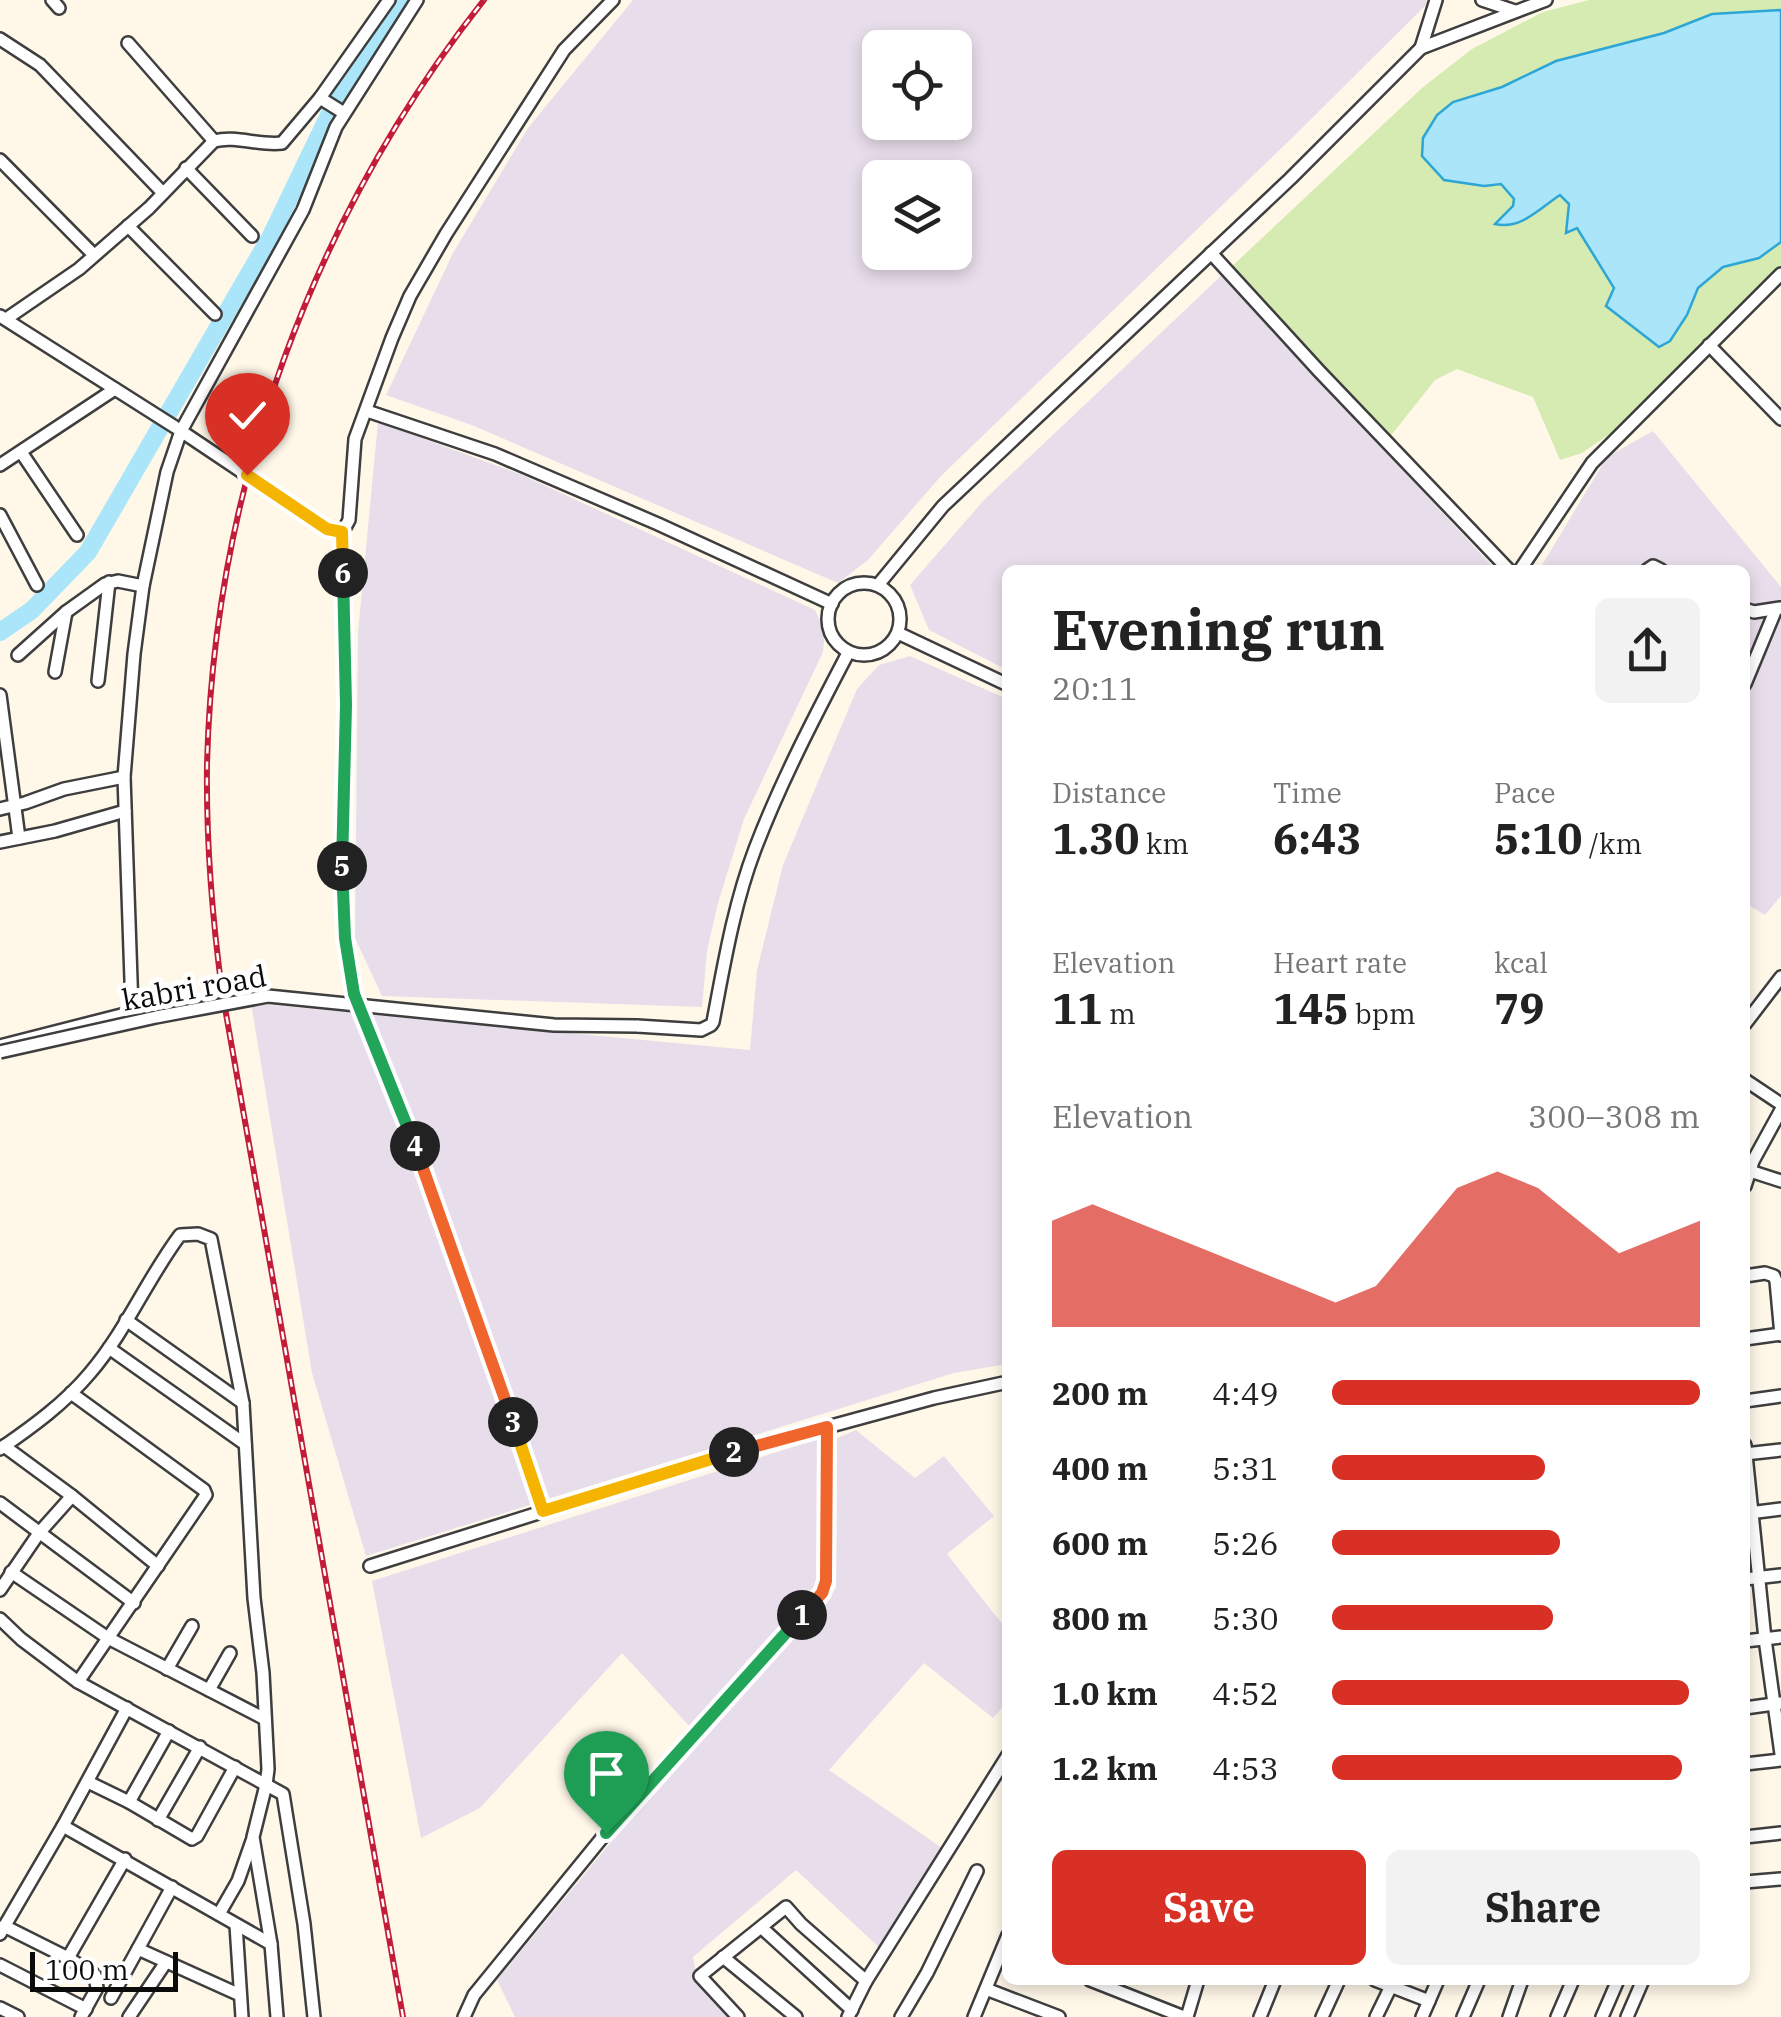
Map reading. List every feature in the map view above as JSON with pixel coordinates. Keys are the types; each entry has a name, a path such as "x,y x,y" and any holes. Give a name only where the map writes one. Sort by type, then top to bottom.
{"street":[{"path":"342,532 327,529 3,317 78,269 214,141 228,138 282,143 320,98 389,0"},
{"path":"0,1049 132,1010 124,777 143,586 178,429 302,210 336,127 417,0"},
{"path":"543,1511 426,1177 354,994 345,938 342,860 346,705 342,532 349,520 355,439 404,310 446,234 564,50 613,0"},
{"path":"1421,48 1436,0"},
{"path":"1482,0 1515,12"},
{"path":"878,586 943,506 1290,179 1421,48 1546,0"},
{"path":"368,30 388,44"},
{"path":"0,39 40,65 163,193"},
{"path":"128,43 214,141"},
{"path":"320,98 344,113"},
{"path":"0,160 94,255"},
{"path":"186,168 252,236"},
{"path":"128,226 215,314"},
{"path":"1211,253 1505,565"},
{"path":"1523,565 1592,464 1781,274"},
{"path":"1709,345 1781,419"},
{"path":"0,465 115,389"},
{"path":"367,410 495,454 832,604"},
{"path":"21,452 77,536"},
{"path":"0,515 37,585"},
{"path":"18,655 66,612 110,582 143,586"},
{"path":"98,681 110,582"},
{"path":"862,583 891,594 901,619 892,644 866,656 848,653 831,634 828,621 832,604 838,594 862,583"},
{"path":"1750,611 1778,608"},
{"path":"1750,672 1778,608"},
{"path":"55,672 66,612"},
{"path":"898,633 1002,682"},
{"name":"kabri road","path":"0,1049 268,996 554,1025 701,1030 713,1022 739,899 755,848 848,653"},
{"path":"0,695 6,775 19,838"},
{"path":"0,808 124,777"},
{"path":"0,842 125,811"},
{"path":"1750,1017 1781,976"},
{"path":"1750,1084 1781,1107 1750,1160"},
{"path":"1750,1163 1781,1180"},
{"path":"158,1566 72,1496 2,1448 89,1374 178,1236 188,1233 208,1237 212,1242 242,1403 266,1719 266,1785 248,1856 219,1914"},
{"path":"1750,1275 1774,1276 1781,1335 1750,1339"},
{"path":"126,1320 242,1403"},
{"path":"108,1348 245,1444"},
{"path":"370,1566 713,1458 1002,1383"},
{"path":"71,1393 205,1492 204,1500 78,1682"},
{"path":"1750,1400 1781,1396"},
{"path":"464,2017 474,1994 606,1833 822,1593 826,1581 827,1427"},
{"path":"1750,1454 1781,1450"},
{"path":"0,1590 39,1533 72,1496"},
{"path":"0,1503 134,1603"},
{"path":"1750,1513 1781,1508"},
{"path":"1750,1519 1778,1704 1781,1756 1750,1763"},
{"path":"11,1572 108,1638 266,1719"},
{"path":"1750,1579 1781,1575"},
{"path":"0,1619 78,1682 280,1791 285,1798 304,1924 314,2017"},
{"path":"167,1669 192,1626"},
{"path":"1750,1641 1781,1637"},
{"path":"209,1690 230,1653"},
{"path":"1750,1707 1778,1704"},
{"path":"0,1965 84,2013 97,1988 91,1972 2,1930 127,1708"},
{"path":"129,1802 169,1730"},
{"path":"158,1820 200,1748"},
{"path":"762,1928 850,2013 866,1980 1002,1765"},
{"path":"88,1782 186,1838 195,1838 235,1768"},
{"path":"64,1826 270,1944"},
{"path":"1750,1836 1781,1833"},
{"path":"253,1837 277,2017"},
{"path":"68,1958 126,1860"},
{"path":"901,2017 976,1870"},
{"path":"1750,1882 1781,1879"},
{"path":"112,1998 172,1887"},
{"path":"738,2017 700,1976 783,1908 788,1908 798,1922 866,1980"},
{"path":"236,1925 242,2017"},
{"path":"138,1949 240,1995"},
{"path":"974,2017 1002,1952"},
{"path":"723,1956 796,2017"},
{"path":"129,2017 166,1962"},
{"path":"1103,1985 1185,2017 1196,1985"},
{"path":"1260,2017 1273,1985"},
{"path":"1322,2017 1336,1985"},
{"path":"1376,2017 1391,1985"},
{"path":"1396,1985 1429,2001"},
{"path":"1422,2017 1436,1985"},
{"path":"1463,2017 1477,1985"},
{"path":"1509,2017 1520,1985"},
{"path":"1558,2017 1571,1985"},
{"path":"1602,2017 1616,1985"},
{"path":"1627,2017 1642,1985"},
{"path":"986,1989 1059,2017"},
{"path":"470,2004 478,2017"},
{"path":"1,2012 18,2017"}],"shaded area":[{"path":"633,0 1428,3 941,476 868,560 838,583 474,426 386,395 453,253 528,128"},
{"path":"1221,276 1491,565 1002,565 1002,667 929,630 910,585 984,500"},
{"path":"378,422 522,475 815,610 825,632 823,652 744,819 707,951 702,1007 382,996 355,938 358,632"},
{"path":"1653,431 1781,587 1781,896 1765,915 1750,906 1750,565 1542,565 1607,457"},
{"path":"910,656 1002,697 1002,1365 954,1373 366,1556 312,1373 251,1003 750,1050 757,970 783,865 857,689 879,665"},
{"path":"856,1430 915,1478 944,1456 994,1516 947,1554 1002,1624 1002,1708 993,1718 924,1663 829,1770 942,1848 883,1951 796,1870 693,1957 697,1977 733,2017 515,2017 497,1980 635,1813 836,1588 837,1438"},
{"path":"821,1438 819,1586 692,1729 622,1653 480,1808 421,1838 372,1581"}],"green space":[{"path":"1589,0 1781,0 1781,267 1620,427 1582,453 1560,460 1533,397 1457,369 1435,380 1389,438 1229,269 1423,87 1472,49 1543,12"}],"water":[{"path":"1781,10 1781,242 1759,258 1723,267 1698,288 1670,341 1659,347 1606,306 1614,288 1577,228 1566,233 1569,204 1560,195 1522,221 1495,224 1513,206 1514,199 1501,184 1484,186 1444,180 1422,156 1423,138 1437,115 1453,102 1502,87 1556,61 1664,33 1712,14"}],"waterway":[{"path":"0,632 32,610 88,552 271,236 344,84 403,0"}],"railway":[{"path":"403,2017 222,991 210,878 207,764 214,661 229,558 252,458 284,360 323,264 369,172 423,84 484,0"}],"route":[{"path":"247,475 327,529 342,532 346,705 342,860 345,938 354,994 415,1145 543,1511 827,1427 825,1588 606,1833"}]}
